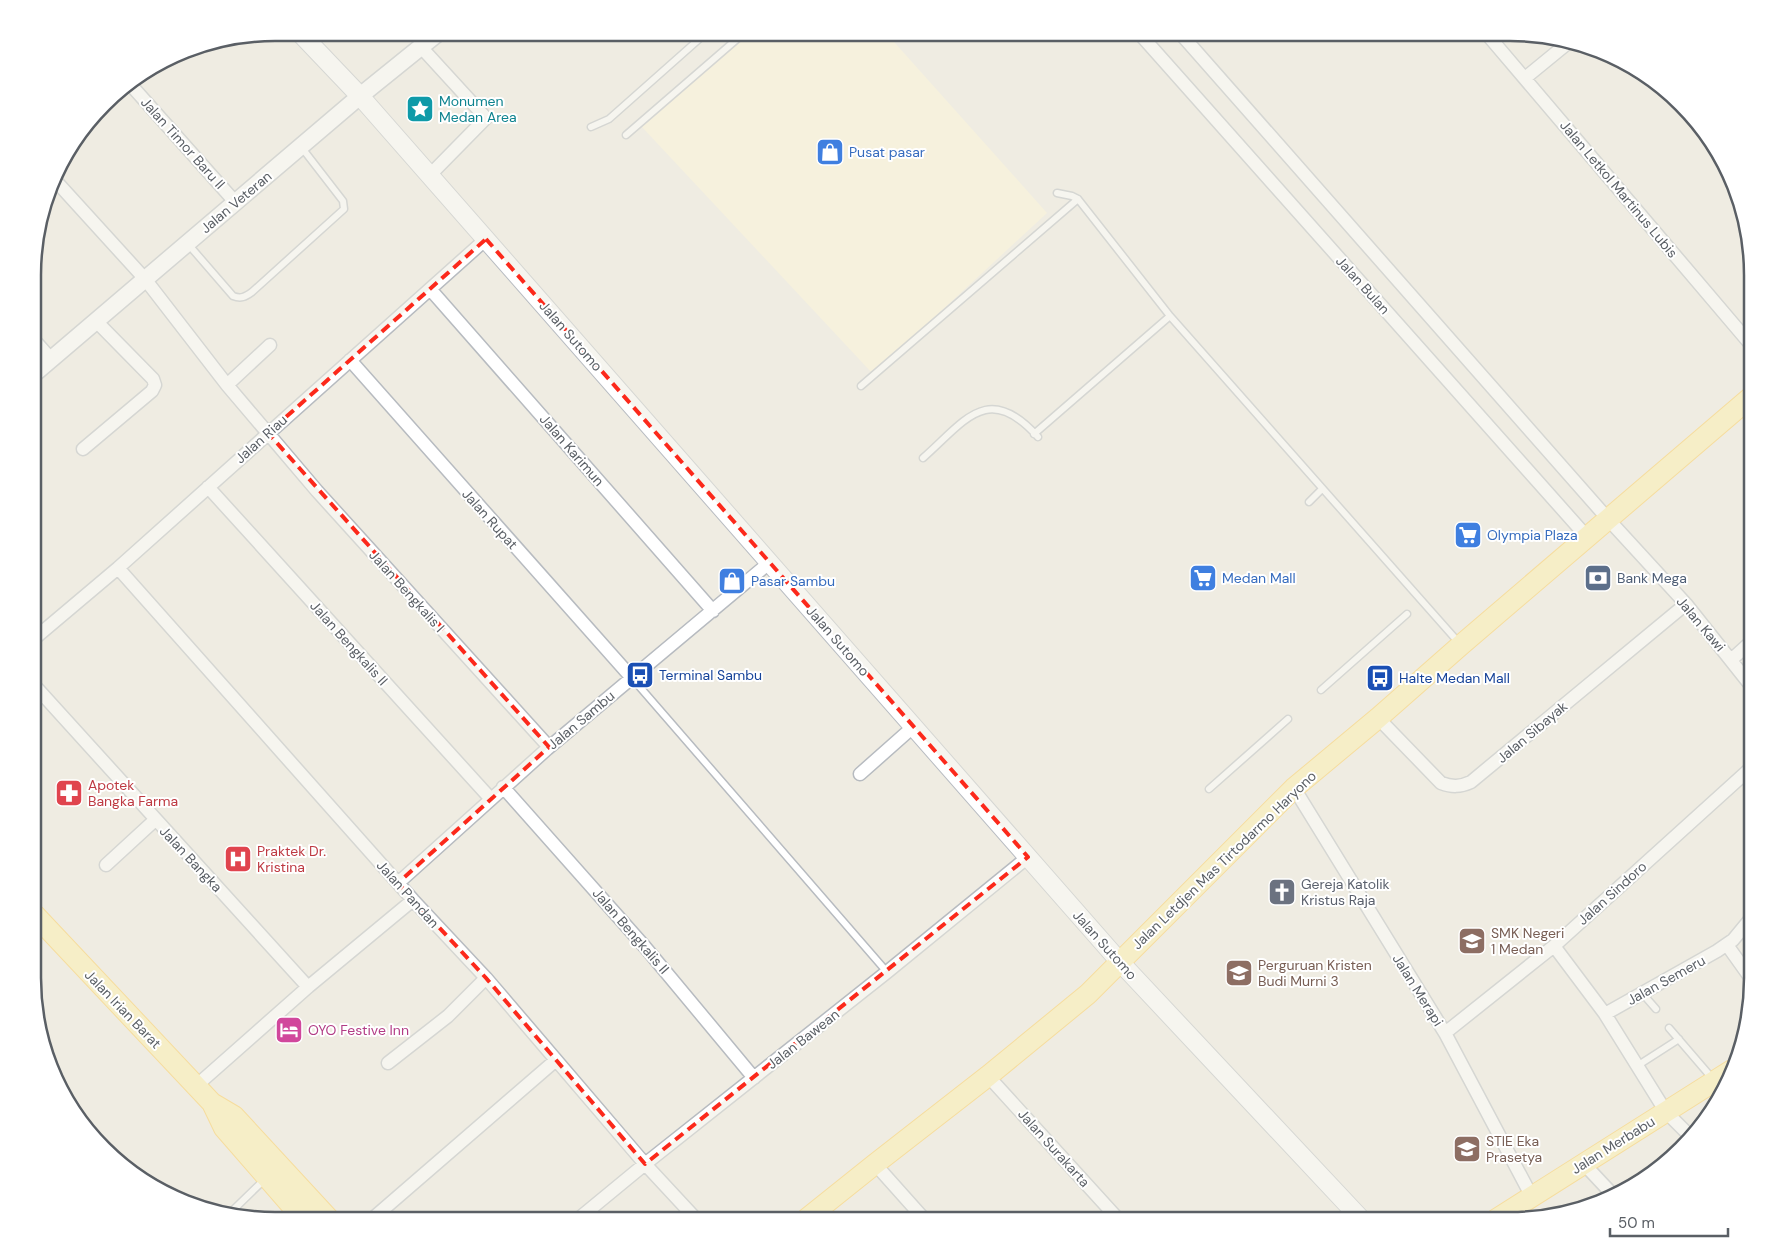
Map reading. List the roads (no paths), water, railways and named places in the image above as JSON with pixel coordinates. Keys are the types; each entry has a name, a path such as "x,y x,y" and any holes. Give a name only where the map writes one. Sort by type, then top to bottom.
{"main road":[{"name":"Jalan Sutomo","path":"308,41 430,175 1120,962 1354,1212"},
{"name":"Jalan Letdjen Mas Tirtodarmo Haryono","path":"815,1212 988,1076 1088,994 1294,788 1744,403"},
{"name":"Jalan Irian Barat","path":"41,923 212,1103 234,1116 322,1212"},
{"name":"Jalan Merbabu","path":"1508,1212 1722,1077"},
{"name":"Jalan Irian Barat","path":"212,1103 224,1128 297,1212"}],"street":[{"name":"Jalan Veteran","path":"41,367 360,96 428,41"},
{"name":"Jalan Bulan","path":"1146,41 1587,537"},
{"name":"Jalan Bulan","path":"1187,41 1608,519"},
{"name":"Jalan Letkol Martinus Lubis","path":"1493,41 1744,337"},
{"path":"421,47 486,118 430,175"},
{"path":"1524,78 1562,47"},
{"name":"Jalan Timor Baru II","path":"134,89 236,203"},
{"name":"Jalan Bengkalis I","path":"59,185 145,279 228,385 317,491 549,747"},
{"name":"Jalan Riau","path":"41,632 118,568 486,239"},
{"name":"Jalan Karimun","path":"430,289 713,611"},
{"path":"83,449 152,391 155,385 153,379 96,321"},
{"path":"228,385 270,345"},
{"path":"41,348 51,359"},
{"name":"Jalan Rupat","path":"350,360 632,678"},
{"name":"Jalan Bengkalis II","path":"208,487 490,798"},
{"name":"Jalan Kawi","path":"1608,519 1686,604 1744,677"},
{"name":"Jalan Sambu","path":"398,883 490,798 549,747 770,563"},
{"name":"Jalan Pandan","path":"118,568 413,900 486,978 645,1164 690,1212"},
{"name":"Jalan Sibayak","path":"1378,718 1441,783 1464,786 1686,604"},
{"path":"1731,660 1744,648"},
{"name":"Jalan Bangka","path":"41,694 308,987"},
{"path":"860,774 914,727"},
{"name":"Jalan Sindoro","path":"1445,1033 1554,946 1744,773"},
{"name":"Jalan Bengkalis II","path":"503,787 645,947 754,1078"},
{"name":"Jalan Merapi","path":"1294,788 1445,1033 1532,1197"},
{"path":"106,865 155,820"},
{"name":"Jalan Bawean","path":"587,1212 1028,857"},
{"path":"196,1086 308,987 413,900"},
{"name":"Jalan Semeru","path":"1605,1014 1727,944 1744,927"},
{"path":"1727,944 1744,968"},
{"path":"1554,946 1605,1014 1666,1112 1686,1132"},
{"path":"388,1064 448,1016 486,978"},
{"path":"380,1212 556,1060"},
{"name":"Jalan Surakarta","path":"988,1076 1112,1212"},
{"path":"875,1164 918,1212"},
{"path":"1584,1164 1608,1190"}],"lane":[{"path":"591,127 609,119 697,41"},
{"path":"626,134 735,41"},
{"path":"188,243 232,296 246,297 252,292 344,209 343,200 301,147"},
{"path":"1057,193 1078,199 1170,316 1461,645"},
{"path":"861,386 1078,199"},
{"path":"923,458 973,414 985,410 998,409 1010,412 1036,436 1170,316"},
{"path":"1309,502 1322,489"},
{"path":"1320,690 1407,614"},
{"path":"632,678 887,972"},
{"path":"1209,789 1288,719"},
{"path":"1642,993 1656,1010"},
{"path":"1669,1028 1715,1081"},
{"path":"1637,1066 1679,1039"},
{"path":"235,1208 266,1178"}],"place":[{"name":"Monumen Medan Area","path":"420,109"},
{"name":"Pusat pasar","path":"830,152"},
{"name":"Olympia Plaza","path":"1468,535"},
{"name":"Medan Mall","path":"1203,578"},
{"name":"Bank Mega","path":"1598,578"},
{"name":"Pasar Sambu","path":"732,581"},
{"name":"Terminal Sambu","path":"640,675"},
{"name":"Halte Medan Mall","path":"1380,678"},
{"name":"Apotek Bangka Farma","path":"69,793"},
{"name":"Praktek Dr. Kristina","path":"238,859"},
{"name":"Gereja Katolik Kristus Raja","path":"1282,892"},
{"name":"SMK Negeri 1 Medan","path":"1472,941"},
{"name":"Perguruan Kristen Budi Murni 3","path":"1239,973"},
{"name":"OYO Festive Inn","path":"289,1030"},
{"name":"STIE Eka Prasetya","path":"1467,1149"}]}
